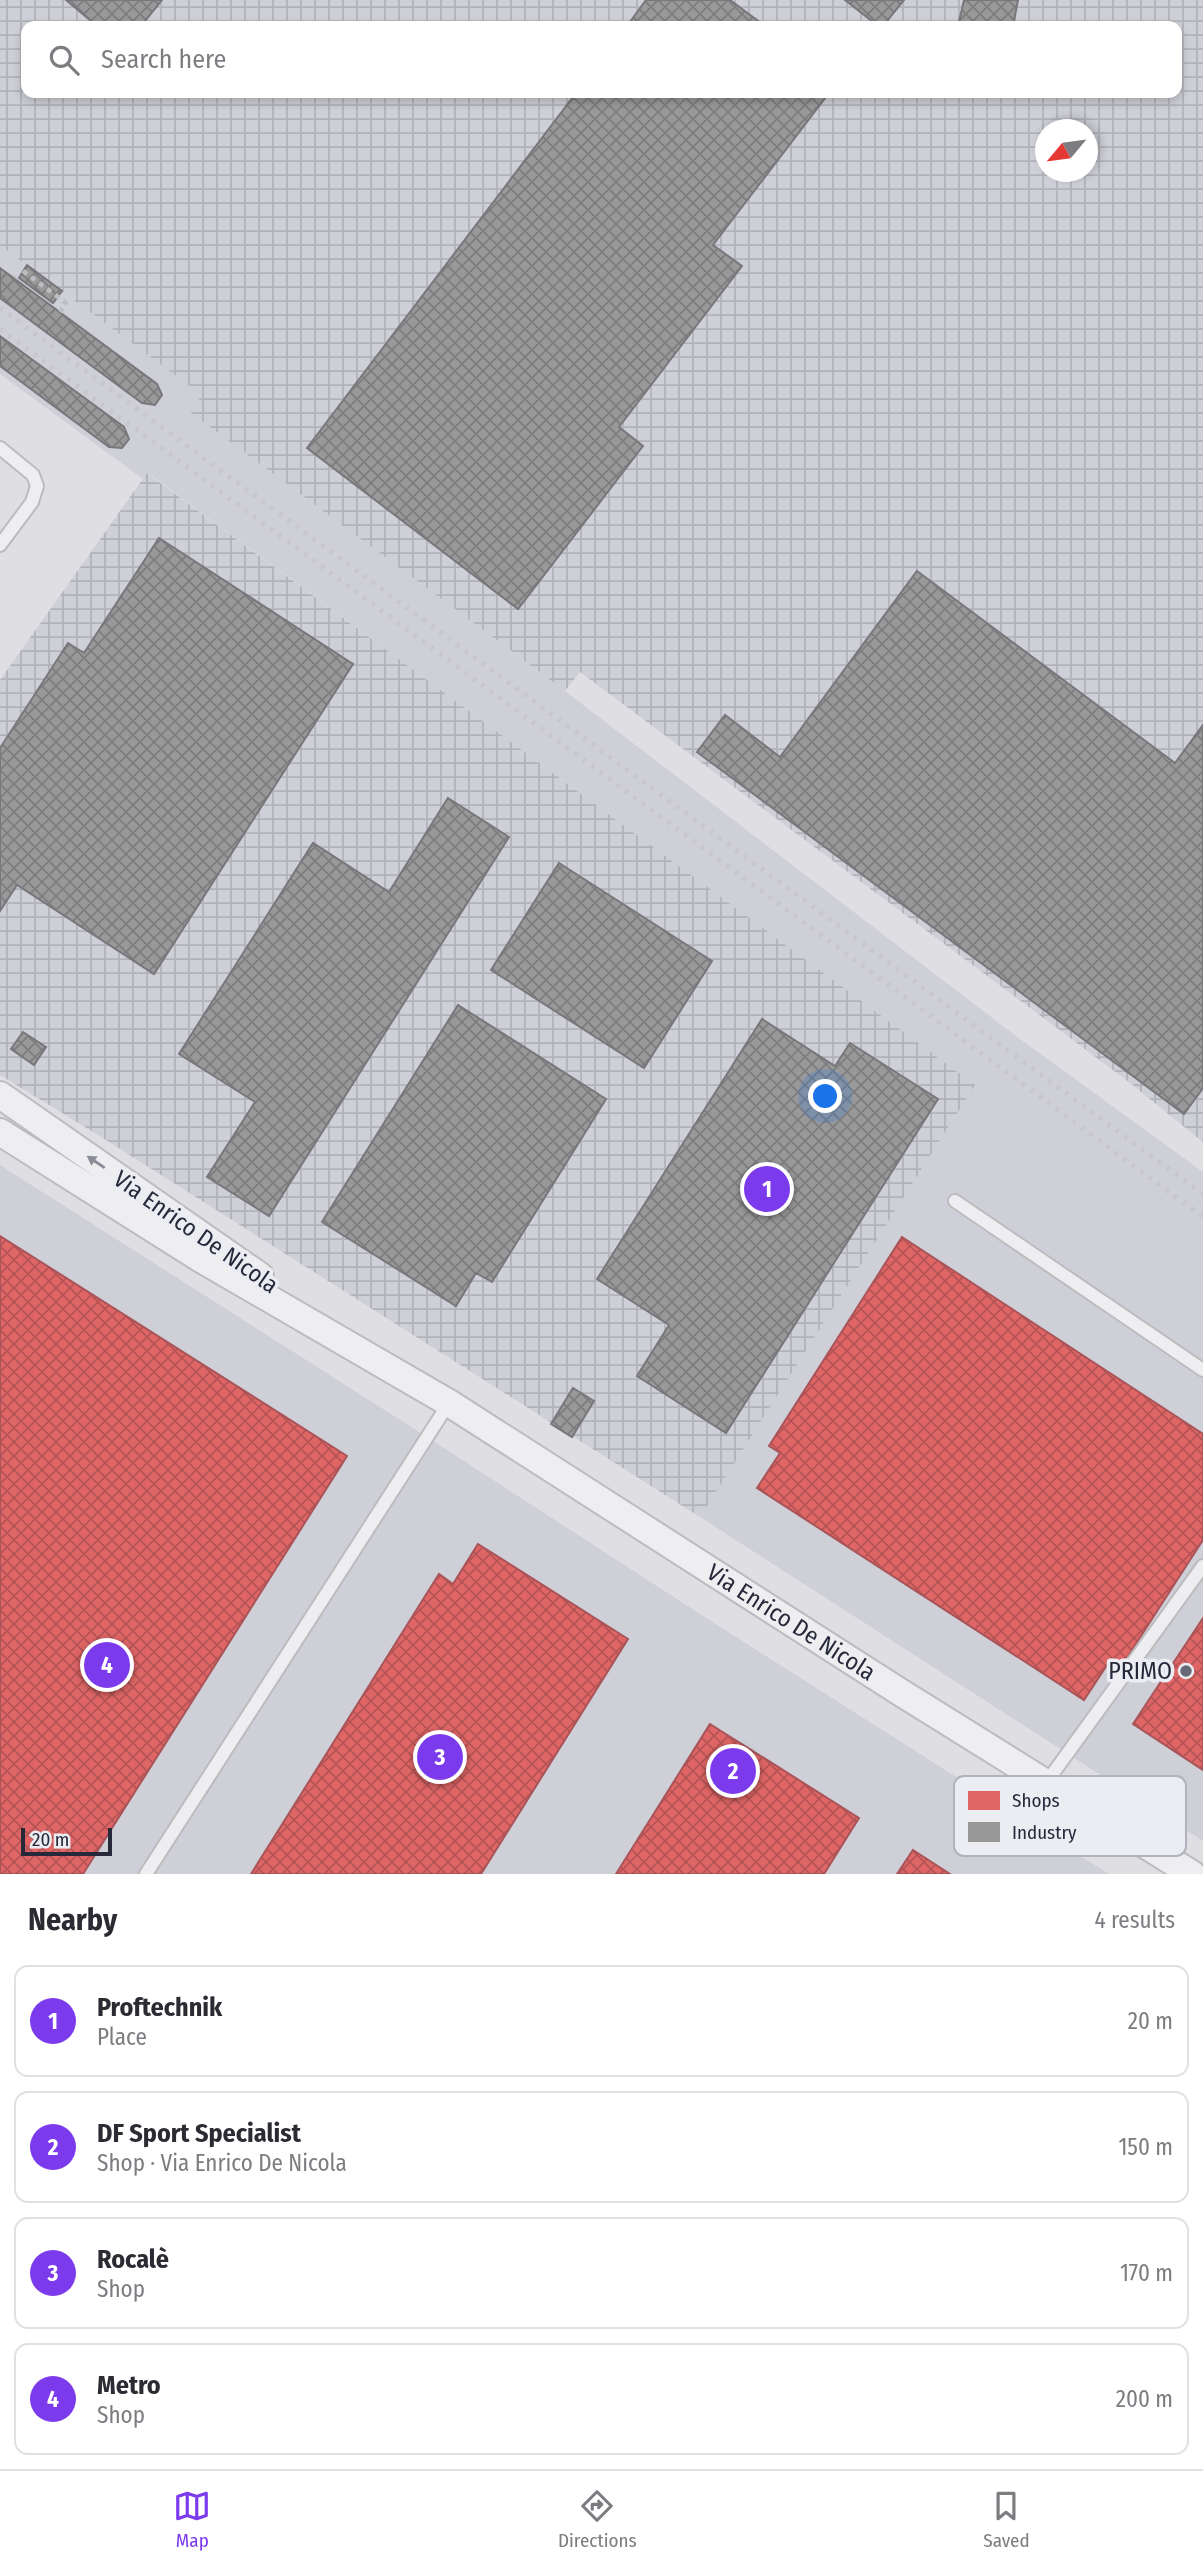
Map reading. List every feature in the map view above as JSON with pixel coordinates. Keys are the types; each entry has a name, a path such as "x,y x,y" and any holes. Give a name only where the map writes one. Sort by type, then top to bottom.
{"street":[{"name":"Via Enrico De Nicola","path":"0,1095 393,1369"},
{"name":"Via Enrico De Nicola","path":"0,1132 201,1259 449,1403 1035,1776"},
{"name":"Via Enrico De Nicola","path":"1163,1856 1192,1874"}],"lane":[{"path":"0,448 33,475 37,486 32,502 0,545"},
{"path":"955,1201 1203,1370"},
{"path":"146,1874 449,1403"},
{"path":"1051,1776 1203,1566"}],"path":[{"path":"23,271 66,303 60,312"}],"shaded area":[{"path":"0,0 1203,0 1203,1142 1125,1079 580,672 565,691 190,412 202,395 6,250 0,258"},
{"path":"6,250 203,395 191,412 565,691 1012,1033 1203,1172 1203,1841 1186,1830 1186,1776 1102,1776 700,1517 974,1085 148,473 143,479 0,374 0,258"},
{"path":"147,473 975,1085 700,1517 0,1075 0,680"},
{"path":"0,1165 955,1776 954,1856 1081,1856 1109,1874 0,1874"}],"building: Shops":[{"path":"0,1236 347,1456 83,1874 0,1874"},
{"path":"902,1237 1203,1434 1203,1540 1119,1670 1109,1662 1084,1700 757,1488 780,1453 769,1446"},
{"path":"478,1544 628,1639 481,1874 251,1874 439,1574 453,1584"},
{"name":"PRIMO","path":"1203,1618 1203,1770 1133,1724"},
{"path":"710,1724 859,1818 824,1874 616,1874"},
{"path":"913,1850 950,1874 897,1874"}],"building: Industry":[{"path":"66,0 162,0 145,21 91,21"},
{"path":"646,0 730,0 758,21 631,21"},
{"path":"845,0 904,0 887,21 872,21"},
{"path":"964,0 1018,0 1014,21 959,21"},
{"path":"572,98 825,98 713,245 742,266 619,427 643,446 518,609 307,448"},
{"path":"27,265 62,291 53,303 19,278"},
{"path":"0,268 157,384 162,395 155,405 142,403 0,298"},
{"path":"0,336 124,427 129,439 122,448 109,447 0,366"},
{"path":"159,538 353,664 154,974 17,885 0,911 0,748 68,643 84,653"},
{"path":"917,571 1175,763 1203,725 1203,1088 1184,1114 697,752 725,715 780,757"},
{"path":"448,798 509,837 269,1216 207,1177 255,1102 179,1054 313,843 389,892"},
{"path":"559,863 712,961 644,1068 491,970"},
{"path":"458,1005 606,1099 492,1282 476,1273 456,1306 322,1222"},
{"path":"762,1019 835,1066 850,1043 938,1099 726,1433 637,1376 669,1325 597,1279"},
{"path":"23,1032 46,1047 34,1065 11,1049"},
{"path":"573,1388 594,1401 572,1437 551,1424"}],"railway":[{"path":"0,308 1203,1194"},
{"path":"0,329 1203,1217"}],"place":[{"name":"Proftechnik","path":"767,1189"},
{"name":"Metro","path":"107,1665"},
{"name":"PRIMO","path":"1186,1671"},
{"name":"Rocalè","path":"440,1757"},
{"name":"DF Sport Specialist","path":"733,1771"}]}
